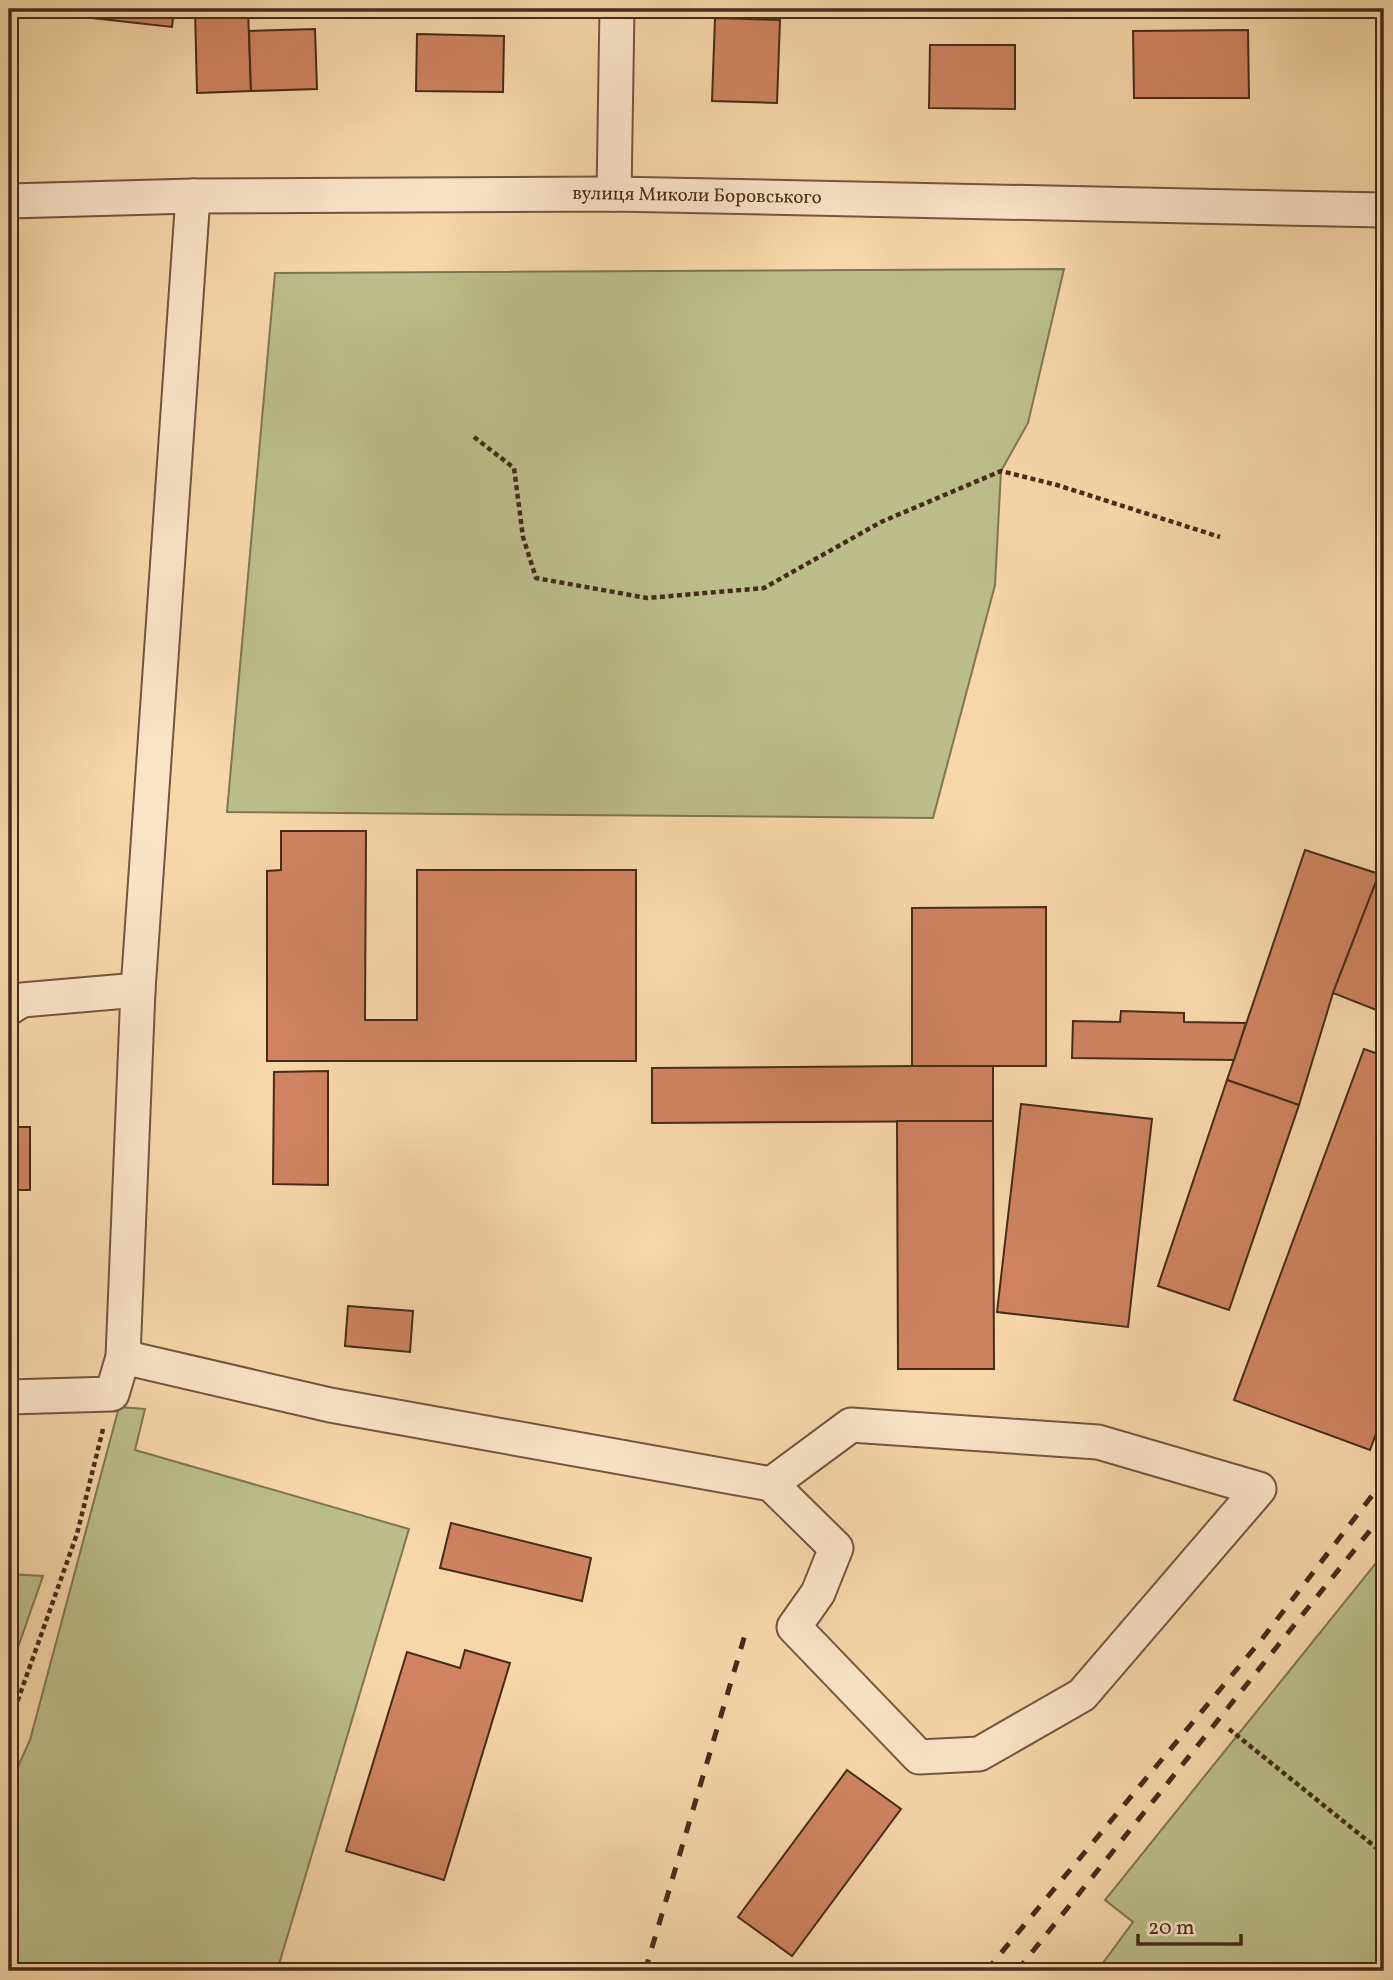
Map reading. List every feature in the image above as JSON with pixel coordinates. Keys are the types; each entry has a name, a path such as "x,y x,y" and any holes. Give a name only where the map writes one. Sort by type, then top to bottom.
{"street":[{"path":"614,194 617,9"},
{"name":"вулиця Миколи Боровського","path":"9,201 193,196 614,194 1384,210"},
{"path":"9,1397 112,1394 123,1357 138,990 193,196"},
{"path":"9,1008 22,1000 138,990"},
{"path":"123,1357 330,1405 771,1485 836,1548 818,1593 794,1627 919,1757 979,1754 1082,1695 1259,1489 1098,1442 851,1424 771,1485"}],"path":[{"path":"474,437 513,468 523,537 536,578 648,598 764,588 881,522 1001,471 1057,485 1220,537"},
{"path":"9,1725 77,1534 112,1394"},
{"path":"1229,1729 1384,1854"}],"green space":[{"path":"1064,269 1028,423 1001,471 995,585 933,818 227,812 275,273"},
{"path":"119,1407 145,1409 135,1450 409,1529 277,1971 9,1971 9,1786 30,1740"},
{"path":"1384,1553 1384,1971 1097,1971 1133,1922 1105,1900"},
{"path":"9,1574 43,1576 9,1673"}],"building":[{"path":"67,9 174,9 172,27 66,15"},
{"path":"195,9 248,9 251,91 197,93"},
{"path":"715,18 780,20 777,103 712,101"},
{"path":"315,29 317,89 251,91 249,31"},
{"path":"1248,30 1249,98 1134,98 1133,31"},
{"path":"417,34 504,36 503,92 416,91"},
{"path":"930,45 1015,45 1015,109 929,108"},
{"path":"281,831 366,831 365,1020 417,1020 417,870 636,870 636,1061 267,1061 267,871 281,870"},
{"path":"1305,850 1379,874 1333,993 1299,1105 1227,1080"},
{"path":"1384,861 1384,1013 1333,993"},
{"path":"1046,907 1046,1066 912,1066 912,908"},
{"path":"1121,1011 1184,1013 1184,1022 1246,1023 1234,1060 1072,1058 1073,1021 1120,1022"},
{"path":"1364,1049 1384,1056 1384,1412 1370,1450 1234,1400"},
{"path":"993,1066 993,1121 652,1123 652,1068"},
{"path":"328,1071 328,1185 273,1184 274,1072"},
{"path":"1227,1080 1299,1105 1229,1310 1158,1286"},
{"path":"1021,1104 1152,1119 1128,1327 997,1312"},
{"path":"897,1121 993,1121 994,1369 898,1369"},
{"path":"9,1127 30,1127 30,1190 9,1190"},
{"path":"348,1306 413,1311 410,1352 345,1346"},
{"path":"451,1523 591,1558 582,1601 440,1568"},
{"path":"465,1650 510,1663 444,1880 346,1851 407,1652 460,1668"},
{"path":"847,1770 901,1809 792,1956 738,1917"}],"railway":[{"path":"986,1971 1262,1639 1384,1480"},
{"path":"1017,1971 1384,1513"},
{"path":"645,1971 747,1628"}]}
